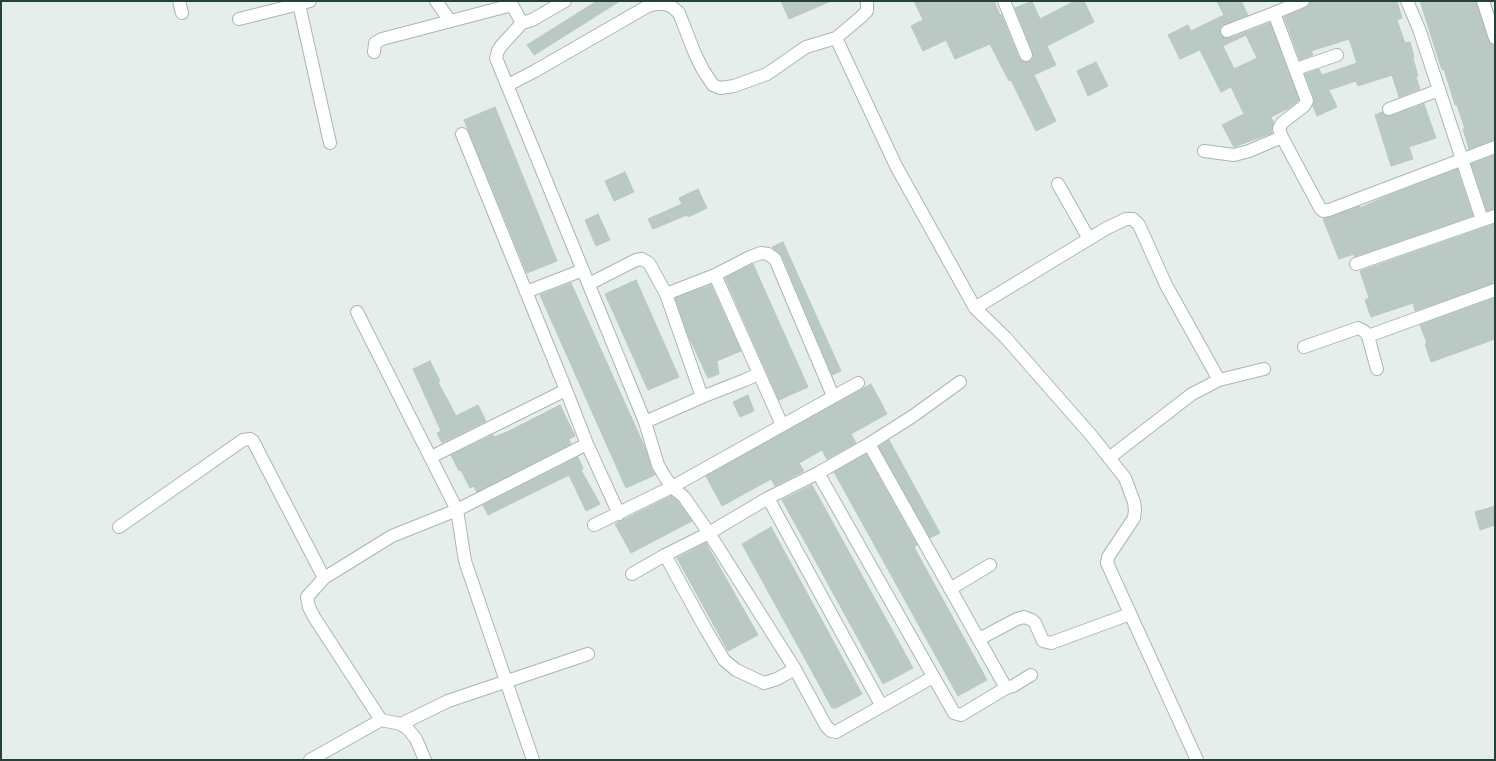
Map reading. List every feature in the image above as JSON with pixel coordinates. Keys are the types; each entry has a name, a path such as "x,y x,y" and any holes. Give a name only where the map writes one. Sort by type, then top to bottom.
{"street":[{"path":"436,1 450,21"},
{"path":"566,1 532,20 522,23 498,51 496,58 645,422 658,465 672,487 684,497 710,533 795,669 826,726 831,731 836,732 881,705 933,677"},
{"path":"508,85 648,6 663,4 671,6 679,13 702,70 713,85 720,88 734,86 767,74 806,47 836,38 861,18 867,11 867,1"},
{"path":"1004,1 1026,56"},
{"path":"1227,31 1303,1"},
{"path":"1407,1 1419,29 1482,220"},
{"path":"1483,1 1495,38"},
{"path":"239,19 268,6 305,2 330,143"},
{"path":"374,52 375,43 382,39 511,3 522,23"},
{"path":"1274,13 1307,102 1280,126 1279,129 1320,208 1323,211 1495,147"},
{"path":"836,38 896,166 975,308 1004,337 1091,435 1125,478 1134,506 1134,518 1108,557 1107,563 1197,760"},
{"path":"1296,69 1337,55"},
{"path":"1389,109 1439,90"},
{"path":"462,134 587,444 619,514"},
{"path":"1204,151 1234,155 1249,151 1282,137"},
{"path":"1058,184 1089,239"},
{"path":"1356,264 1495,216"},
{"path":"975,308 1107,228 1126,219 1133,218 1139,225 1166,285 1219,380"},
{"path":"666,294 715,275 750,256 761,253 768,254 774,259 833,396"},
{"path":"589,284 625,264 636,260 642,259 648,263 666,294 702,396"},
{"path":"526,292 583,270"},
{"path":"715,275 782,425"},
{"path":"1368,336 1495,290"},
{"path":"357,312 457,510 465,560 505,682 533,760"},
{"path":"1304,347 1358,328 1364,331 1368,336 1377,369"},
{"path":"1109,458 1192,394 1219,380 1264,369"},
{"path":"645,422 702,396 758,374"},
{"path":"632,574 665,555 710,533 768,498 869,444 913,416 960,382"},
{"path":"594,525 672,487 858,383"},
{"path":"431,457 566,390"},
{"path":"119,527 243,440 250,439 253,441 324,578"},
{"path":"381,720 309,607 307,597 324,578 392,536 457,510 587,444"},
{"path":"869,444 1006,688"},
{"path":"818,472 954,713 961,715 1006,688 1013,686 1031,674"},
{"path":"768,498 881,705"},
{"path":"665,555 724,660 736,670 764,683 769,683 778,679 795,669"},
{"path":"950,589 990,565"},
{"path":"979,639 1017,619 1024,617 1032,620 1043,641 1051,643 1130,614"},
{"path":"401,724 448,701 588,654"},
{"path":"310,760 381,720 401,724 408,729 416,739 425,760"}],"building":[{"path":"597,1 620,1 534,55 527,45"},
{"path":"781,1 831,1 789,19"},
{"path":"914,1 994,1 1019,58 1025,62 1032,60 1033,53 1015,8 1032,1 1040,19 1075,1 1084,1 1094,22 1047,46 1056,65 1034,75 1056,121 1036,131 1011,80 1009,81 990,44 955,59 946,40 923,51 911,26 923,20"},
{"path":"1217,1 1241,1 1248,15 1221,26 1220,33 1225,38 1230,38 1270,23 1299,100 1289,108 1271,117 1274,123 1272,133 1234,147 1222,125 1244,114 1231,87 1221,92 1200,50 1180,59 1168,35 1188,25 1191,31 1224,15","holes":["1246,35 1257,58 1234,69 1223,46"]},
{"path":"1311,1 1397,1 1402,18 1397,20 1405,43 1410,42 1418,76 1416,77 1420,89 1399,97 1392,75 1358,86 1356,81 1329,90 1337,107 1317,116 1313,106 1314,98 1305,74 1319,69 1322,75 1357,63 1349,39 1311,51 1313,55 1300,60 1284,17 1306,8"},
{"path":"1420,1 1476,1 1488,40 1490,44 1495,45 1495,140 1469,149 1463,129 1465,129 1457,105 1455,105 1444,69 1442,70"},
{"path":"1096,62 1108,86 1088,96 1077,71"},
{"path":"1424,104 1436,138 1409,147 1413,159 1391,166 1375,115 1382,112 1387,116 1391,116"},
{"path":"495,107 557,261 527,273 464,120"},
{"path":"1495,155 1495,209 1487,211 1471,164"},
{"path":"1457,169 1473,216 1354,257 1354,254 1339,259 1323,219 1360,206 1360,208"},
{"path":"625,172 634,192 614,201 605,181"},
{"path":"698,189 707,208 688,217 687,215 653,229 648,219 682,204 679,198"},
{"path":"598,214 610,240 596,246 585,220"},
{"path":"1495,224 1495,283 1415,311 1413,303 1371,317 1365,300 1369,298 1360,271"},
{"path":"783,242 841,371 832,375 782,256 772,247"},
{"path":"753,264 808,387 779,400 725,278"},
{"path":"636,280 679,377 648,390 605,294"},
{"path":"571,283 646,450 655,475 626,488 540,295"},
{"path":"711,285 741,351 717,361 719,374 708,378 687,333 675,298"},
{"path":"1495,298 1495,339 1431,362 1425,344 1427,343 1420,325"},
{"path":"430,361 440,381 438,382 456,416 478,405 486,421 442,443 437,433 441,431 413,369"},
{"path":"871,384 887,414 851,434 856,443 827,459 822,450 799,463 804,471 775,486 771,479 722,506 706,476"},
{"path":"748,395 754,411 740,417 733,402"},
{"path":"560,405 575,436 569,439 571,444 477,492 474,486 470,488 451,455 493,435 494,437 507,432"},
{"path":"889,440 940,533 930,538 879,447"},
{"path":"866,454 917,545 914,547 987,680 958,696 834,472"},
{"path":"578,457 583,469 581,470 600,504 586,511 569,475 488,515 483,505"},
{"path":"812,485 913,668 883,684 782,500"},
{"path":"671,496 678,502 692,521 631,553 615,524"},
{"path":"1495,506 1495,525 1480,530 1475,512"},
{"path":"771,527 862,694 836,708 832,708 742,544"},
{"path":"706,543 758,635 728,651 677,558"}]}
